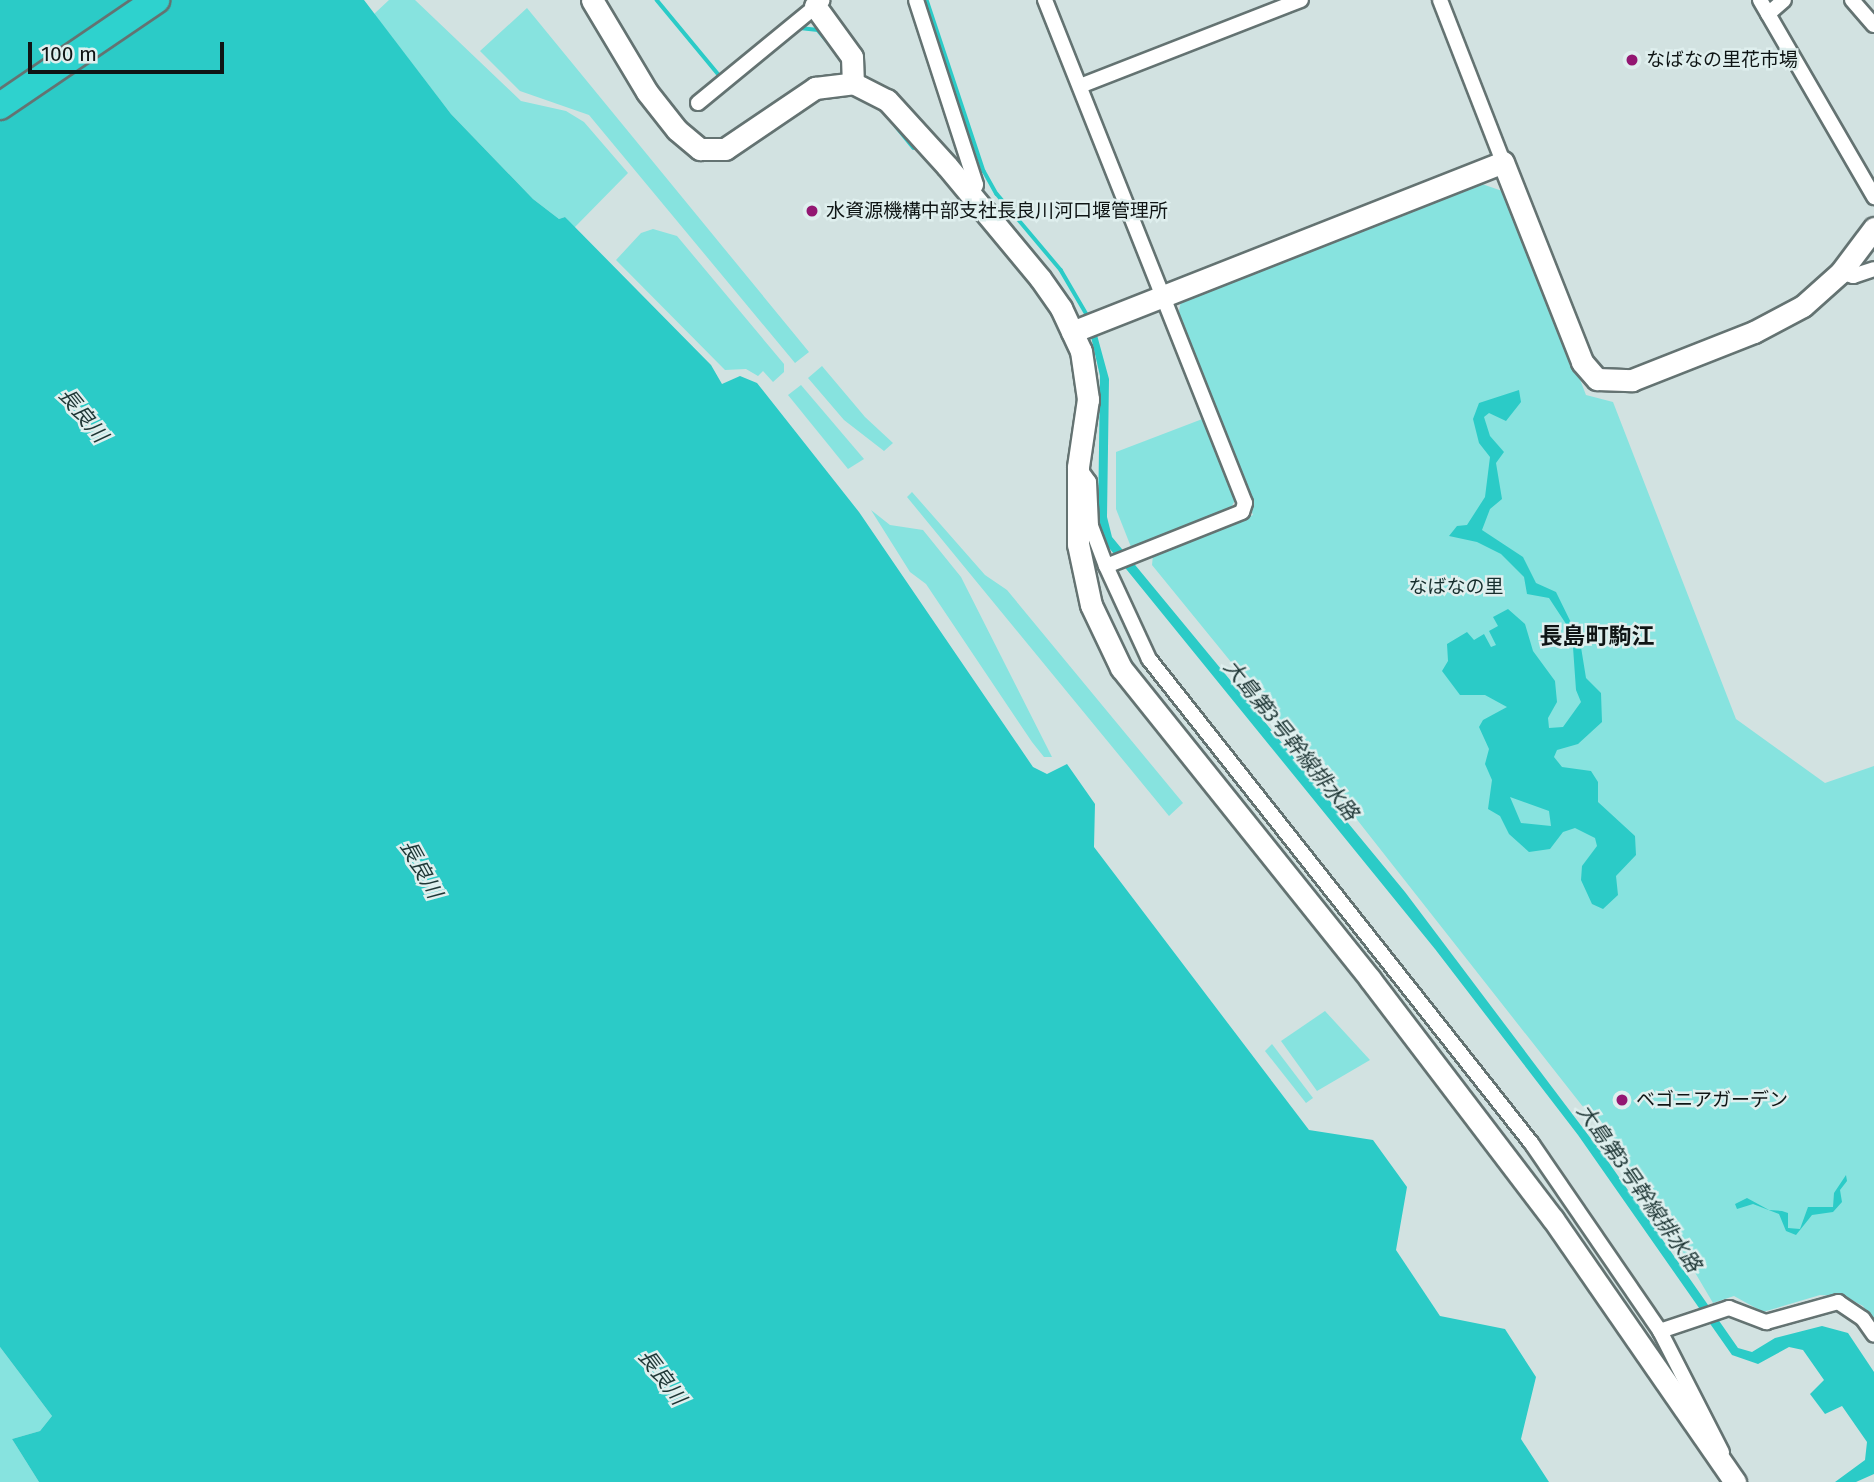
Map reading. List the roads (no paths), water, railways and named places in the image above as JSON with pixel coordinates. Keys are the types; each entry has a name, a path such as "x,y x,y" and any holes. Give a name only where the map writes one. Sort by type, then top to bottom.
{"highway":[{"path":"0,106 156,0"}],"street":[{"path":"592,0 646,92 677,130 700,149 725,149 815,88 853,83 887,100 1085,327 1088,399 1078,467 1078,544 1091,605 1121,668 1370,979 1553,1219 1735,1480"},
{"path":"916,0 976,185 971,195"},
{"path":"1045,0 1245,503 1242,512 1111,565"},
{"path":"1080,86 1301,0"},
{"path":"1440,0 1582,362 1597,379 1632,380 1754,332 1803,306 1841,272 1874,228"},
{"path":"1760,0 1874,197"},
{"path":"1768,14 1784,0"},
{"path":"1852,0 1874,25"},
{"path":"698,103 819,3 852,57 853,83"},
{"path":"1085,327 1503,162"},
{"path":"1841,272 1853,276 1874,269"},
{"path":"1078,467 1088,482 1091,526 1111,565 1149,659 1507,1111 1660,1331 1717,1438 1735,1480"},
{"path":"1660,1331 1719,1311 1737,1308 1766,1322 1838,1303 1850,1308 1874,1335"}],"water":[{"name":"長良川","path":"0,0 364,0 451,114 533,199 559,219 565,217 711,365 722,384 740,376 757,383 859,512 1033,767 1047,774 1067,764 1095,804 1094,847 1309,1130 1373,1140 1407,1187 1396,1250 1440,1316 1505,1329 1536,1377 1521,1439 1549,1482 39,1482 12,1439 40,1431 52,1416 0,1347"},
{"path":"1091,313 1109,379 1107,517 1112,537 1405,892 1607,1160 1738,1348 1752,1352 1775,1338 1822,1326 1848,1333 1874,1372 1874,1474 1856,1482 1835,1482 1865,1460 1867,1442 1842,1406 1825,1414 1810,1394 1824,1380 1803,1350 1789,1347 1758,1364 1732,1355 1578,1135 1435,949 1105,543 1098,521 1100,376 1086,315"},
{"path":"1519,390 1521,402 1506,421 1489,413 1484,417 1490,436 1504,452 1496,463 1502,499 1490,509 1482,530 1523,557 1536,583 1556,592 1580,641 1586,678 1601,693 1602,722 1578,744 1557,750 1554,757 1562,767 1591,771 1598,782 1598,802 1635,836 1636,855 1616,876 1618,895 1603,909 1592,904 1581,880 1582,866 1597,846 1595,838 1575,828 1563,832 1550,849 1529,852 1509,834 1500,816 1488,809 1492,780 1485,764 1489,749 1479,727 1483,720 1507,707 1485,695 1460,695 1442,671 1448,661 1447,644 1467,632 1474,640 1484,634 1491,647 1496,645 1489,631 1498,626 1493,617 1508,609 1525,624 1533,651 1555,681 1557,702 1548,718 1549,728 1563,727 1581,702 1576,690 1572,633 1549,598 1527,594 1524,577 1501,554 1477,542 1449,536 1457,526 1467,525 1485,497 1490,457 1479,443 1473,419 1479,403","holes":["1510,797 1549,811 1551,826 1521,823"]},
{"path":"1846,1175 1847,1181 1840,1190 1842,1202 1833,1212 1812,1215 1796,1235 1786,1231 1779,1214 1753,1204 1737,1209 1735,1204 1747,1198 1769,1210 1788,1213 1788,1228 1800,1229 1808,1207 1833,1207 1834,1193"}],"waterway":[{"path":"657,0 719,75"},
{"name":"大島第3号幹線排水路","path":"927,0 984,171 997,194 1061,270 1089,318"},
{"path":"789,37 800,28 818,30 837,53"},
{"path":"896,126 914,148"}],"place":[{"name":"なばなの里花市場","path":"1632,60"},
{"name":"水資源機構中部支社長良川河口堰管理所","path":"812,211"},
{"name":"ベゴニアガーデン","path":"1622,1100"}],"district":[{"name":"長島町駒江","path":"1597,636"}],"park label":[{"name":"なばなの里","path":"1456,587"}]}
